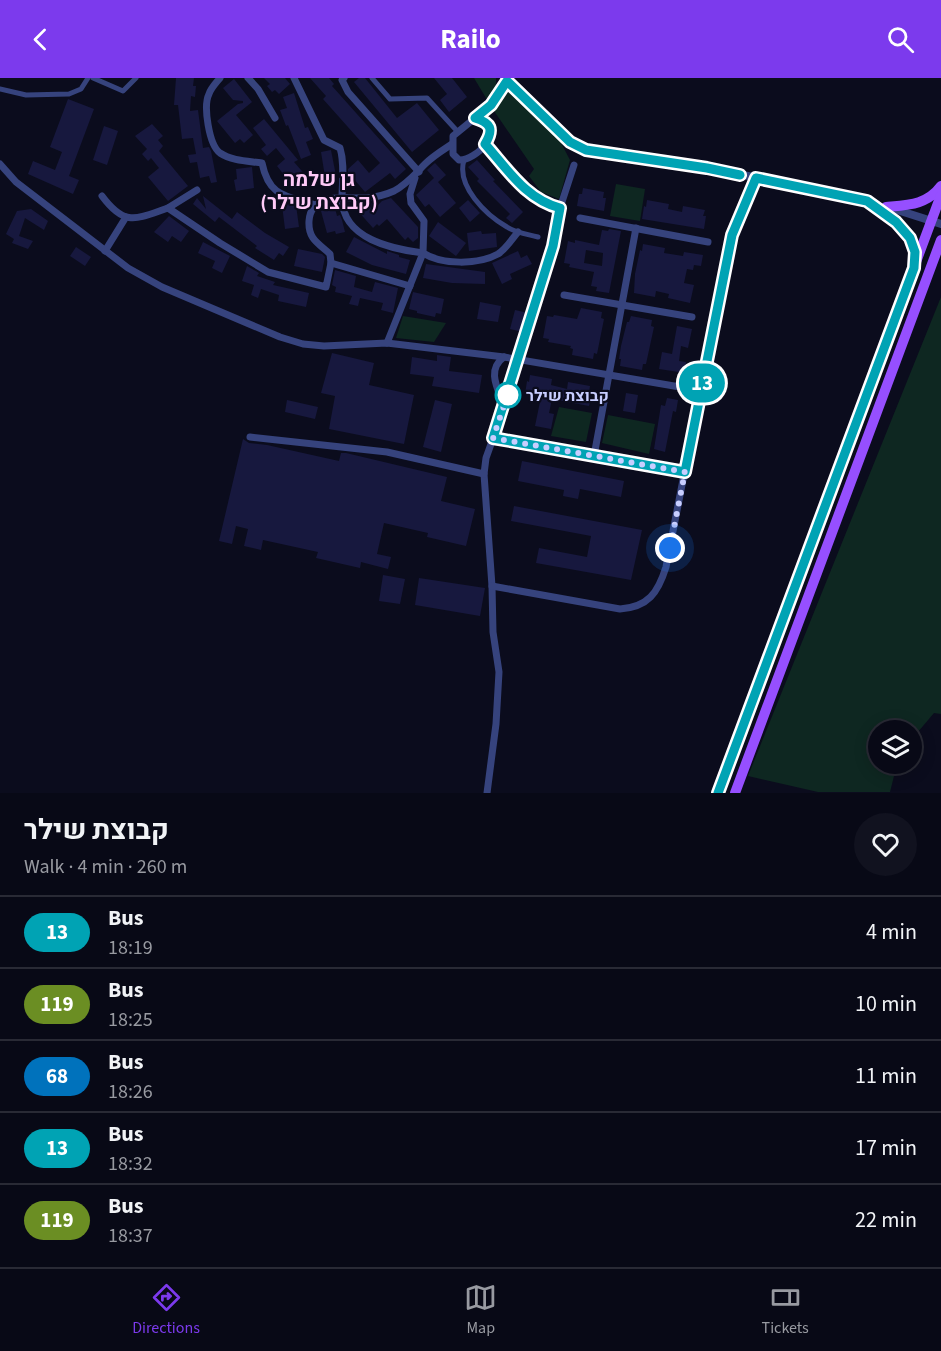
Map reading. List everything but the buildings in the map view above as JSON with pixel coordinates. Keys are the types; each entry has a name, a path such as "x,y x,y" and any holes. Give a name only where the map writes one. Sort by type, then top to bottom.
{"main road":[{"path":"886,207 922,202 936,194 941,186"},
{"path":"718,793 914,268 936,223 941,195"},
{"path":"867,201 896,222 910,238 915,252 914,268"},
{"path":"735,793 941,240"}],"street":[{"path":"0,89 26,95 69,94 81,89 88,78"},
{"path":"93,78 123,91 136,78"},
{"path":"220,78 209,94 206,110 215,148 221,154 236,160 262,163 271,187 279,194 315,204"},
{"path":"248,78 258,89 275,118"},
{"path":"294,78 324,140 340,148 344,180 342,197 346,216 360,233 387,248 423,253 439,261 468,262 497,254 518,232"},
{"path":"345,78 342,80 348,92 418,174"},
{"path":"372,78 390,99 427,98 458,132"},
{"path":"464,160 459,160 453,154 453,136 491,105 506,79 570,142 586,150 707,168 867,201 936,223"},
{"path":"475,118 485,122 491,129 485,144 464,160 462,168 466,187 495,218 518,232 538,237"},
{"path":"387,343 423,253 424,221 411,203 411,188 425,164 452,144"},
{"path":"485,144 531,194 541,202 560,208"},
{"path":"0,164 16,182 128,268 147,279 280,337 303,344 324,346 387,343 504,357 680,387"},
{"path":"487,793 496,724 499,672 493,632 484,474 486,458 553,246 560,208 574,165"},
{"path":"168,208 268,272 326,287 331,263 330,254 311,237 309,217 315,204 342,197 368,198 382,195 396,190 418,174"},
{"path":"492,586 620,609 634,608 654,594 662,580 732,235 756,178"},
{"path":"102,196 113,211 126,217 138,218 168,208 197,190"},
{"path":"105,251 126,217"},
{"path":"580,218 708,242"},
{"path":"594,456 636,228"},
{"path":"331,263 410,286"},
{"path":"564,295 692,317"},
{"path":"504,357 494,369 495,382 504,406"},
{"path":"250,436 387,452 484,474"},
{"path":"493,438 685,472"}],"green space":[{"path":"474,78 496,78 496,86 491,97 486,98"},
{"path":"506,87 560,141 570,160 559,199 541,192 529,176 534,169 492,108"},
{"path":"616,184 645,189 640,221 610,216"},
{"path":"941,297 941,714 934,713 922,727 922,720 868,720 868,774 894,774 890,792 818,792 748,776"},
{"path":"403,316 446,323 434,342 396,338"},
{"path":"559,407 592,413 586,442 551,436"},
{"path":"608,415 655,424 649,454 602,443"}],"bus line":[{"name":"13","path":"718,793 914,268 914,246 896,222 867,201 756,178 740,212 727,254 685,472 493,438 553,246 560,208 541,202 523,187 485,144 491,129 485,122 475,118 491,105 507,81 578,147 598,153 707,168 740,175"}],"place":[{"name":"קבוצת שילר","path":"508,395"}],"district":[{"name":"גן שלמה (קבוצת שילר)","path":"319,190"}],"route":[{"path":"508,395 509,391 493,438 685,472 670,548"}]}
